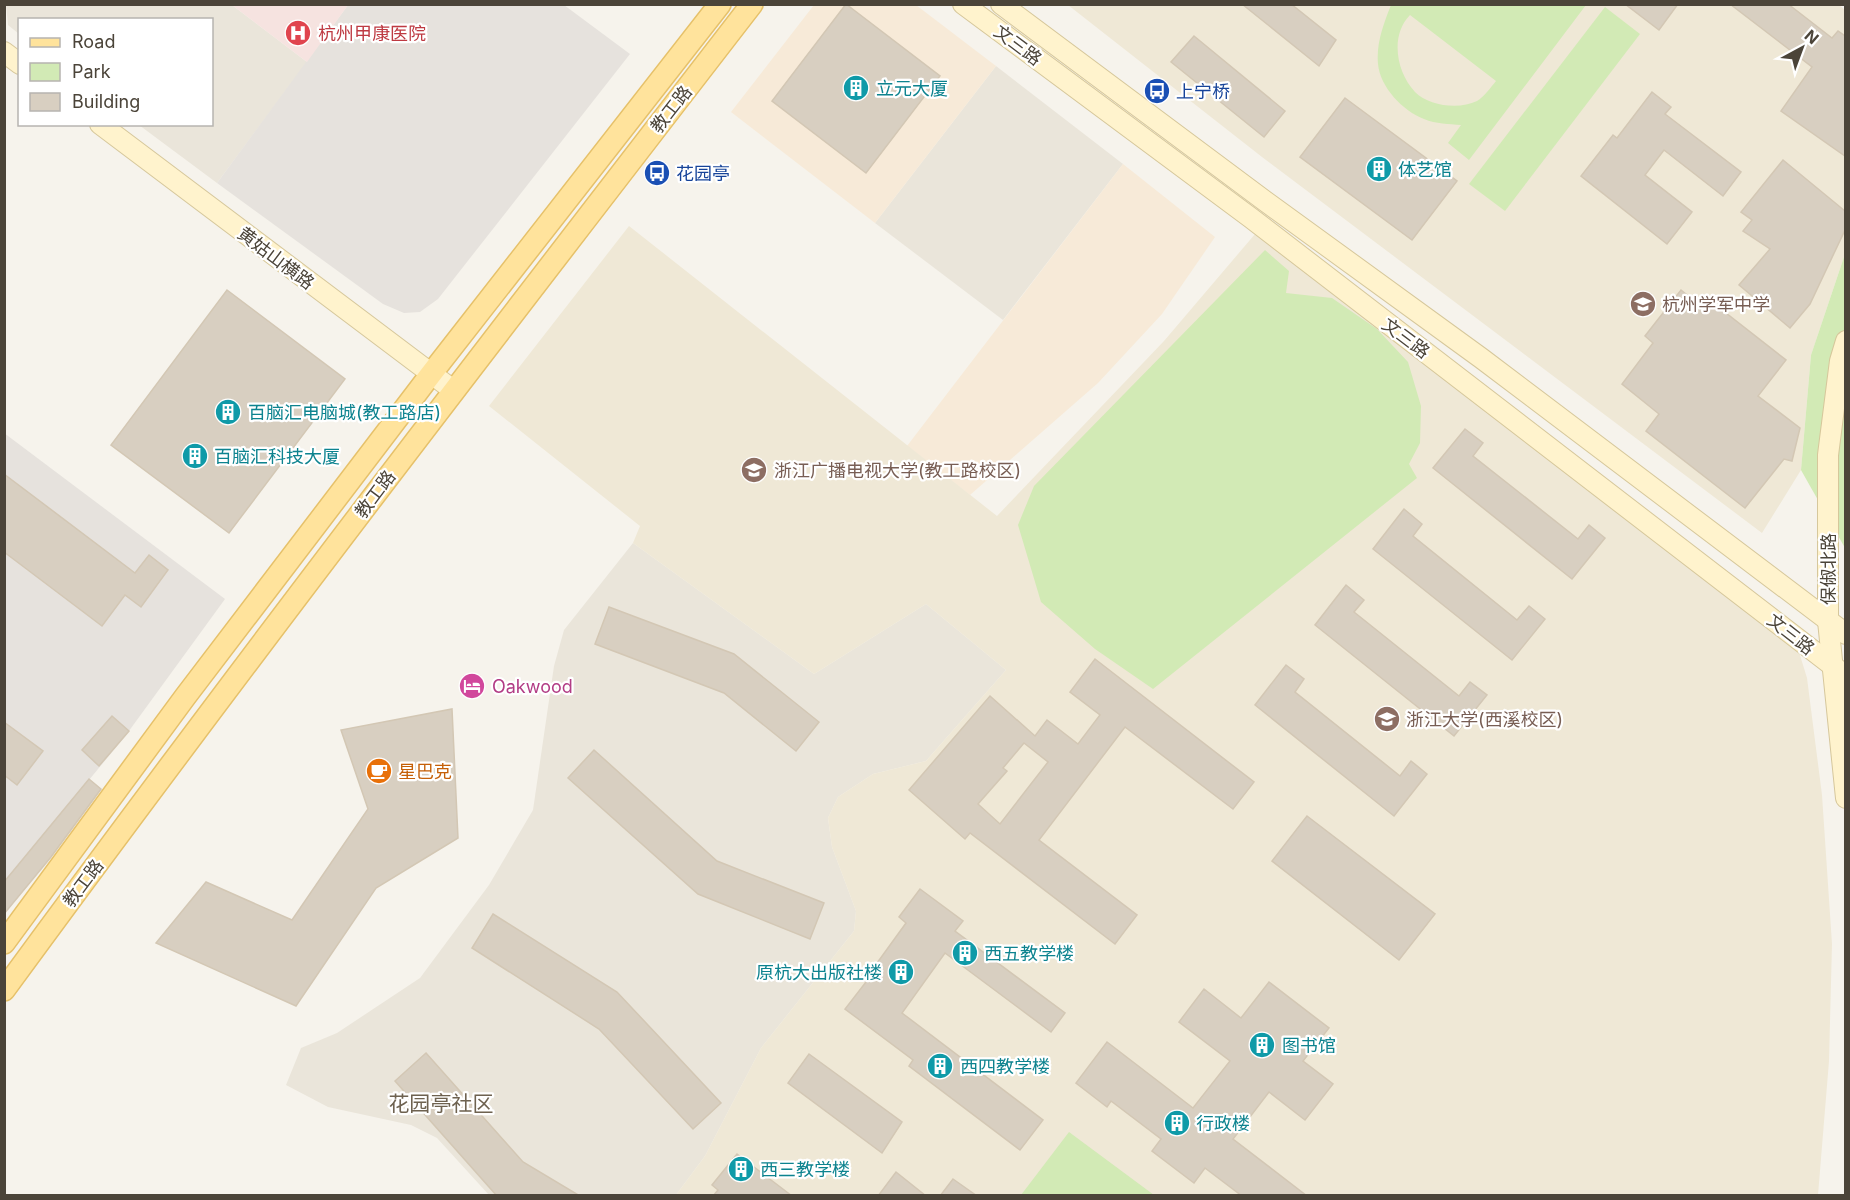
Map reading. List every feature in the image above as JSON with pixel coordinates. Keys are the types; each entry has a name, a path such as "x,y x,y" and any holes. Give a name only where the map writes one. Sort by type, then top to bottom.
{"main road":[{"name":"教工路","path":"4,943 185,697 431,374 720,4"},
{"name":"教工路","path":"4,990 453,390 752,4"},
{"name":"文三路","path":"963,4 1251,218 1839,671"},
{"name":"文三路","path":"1001,4 1265,201 1481,358 1845,634"},
{"path":"4,52 18,62"},
{"name":"黄姑山横路","path":"103,126 453,390"},
{"name":"保俶北路","path":"1845,341 1840,361 1828,455 1828,621 1839,671 1845,798"}],"shaded area":[{"path":"6,4 232,5 307,62 217,183 140,126 213,126 213,18 18,18 18,33 8,25"},
{"name":"杭州学军中学","path":"1838,4 1845,10 1845,254 1811,355 1801,470 1762,533 1262,157 1068,5"},
{"name":"杭州甲康医院","path":"232,5 348,5 307,62"},
{"path":"348,5 564,5 630,54 438,299 420,312 404,313 383,304 217,183"},
{"path":"814,5 916,5 996,66 875,223 731,112"},
{"path":"996,66 1123,164 1003,320 875,223"},
{"path":"1123,164 1215,237 1162,314 1098,383 970,495 907,446"},
{"name":"浙江大学(西溪校区)","path":"629,226 997,516 1164,341 1261,227 1799,652 1807,678 1822,795 1832,944 1829,1061 1818,1195 676,1195 705,1156 761,1048 854,931 856,911 832,847 828,818 838,797 873,774 926,761 1006,670 926,604 814,674 633,543 640,526 489,406"},
{"path":"4,433 225,599 126,735 5,882"},
{"path":"633,543 814,674 926,604 1006,670 926,761 873,774 838,797 828,818 832,847 856,911 854,931 761,1048 705,1156 676,1195 489,1195 437,1138 411,1125 328,1107 286,1085 301,1048 337,1033 420,978 489,885 533,810 554,666 564,630"}],"green space":[{"path":"1391,4 1586,5 1469,160 1448,143 1461,125 1433,122 1416,115 1394,97 1383,81 1378,64 1378,48","holes":["1410,15 1496,81 1482,97 1470,104 1444,105 1421,97 1409,84 1400,64 1398,43 1404,23"]},
{"path":"1605,7 1640,34 1505,211 1469,184"},
{"path":"1265,250 1289,271 1286,293 1332,298 1377,329 1408,362 1421,406 1420,443 1409,464 1417,478 1153,689 1095,649 1041,602 1018,525 1034,486"},
{"path":"1845,254 1845,548 1801,470 1811,355"},
{"path":"1069,1132 1154,1195 1021,1195"}],"building":[{"name":"立元大厦","path":"846,4 940,76 866,173 772,101"},
{"path":"1242,4 1291,4 1336,40 1319,66"},
{"path":"1625,4 1678,4 1659,30"},
{"path":"1730,4 1788,4 1832,38 1838,31 1845,36 1845,156 1781,111 1812,67"},
{"path":"1194,36 1285,111 1264,137 1171,62"},
{"path":"1652,92 1671,107 1665,114 1741,172 1723,196 1664,150 1645,175 1692,212 1667,244 1581,176 1613,135 1617,138"},
{"name":"体艺馆","path":"1345,98 1457,181 1412,240 1300,157"},
{"path":"1783,160 1845,211 1845,230 1810,304 1790,328 1739,285 1770,249 1743,231 1752,220 1741,212"},
{"name":"百脑汇电脑城(教工路店)","path":"227,290 345,379 229,533 111,445"},
{"path":"1681,290 1697,303 1703,295 1786,360 1758,396 1800,428 1792,461 1784,459 1745,508 1646,431 1659,414 1622,384 1653,343 1645,336"},
{"path":"1465,429 1483,443 1473,456 1578,539 1589,525 1605,538 1572,579 1433,468"},
{"path":"4,474 135,573 149,555 168,570 141,607 125,595 102,626 4,552"},
{"path":"1404,509 1422,524 1413,536 1517,620 1529,606 1545,619 1512,660 1373,549"},
{"path":"1346,585 1364,600 1354,612 1459,696 1470,682 1487,695 1454,736 1315,625"},
{"path":"609,607 734,654 819,722 796,751 724,693 595,644"},
{"path":"1095,659 1254,782 1233,809 1125,727 1039,840 1137,915 1115,944 970,833 965,839 909,790 990,696 1035,736 1047,720 1078,744 1100,715 1070,692","holes":["1024,743 1048,762 1000,824 978,804 1007,771 1003,768"]},
{"path":"1286,665 1304,679 1295,692 1400,776 1411,761 1427,774 1394,816 1255,705"},
{"path":"452,709 458,838 376,888 296,1006 156,943 206,882 292,920 368,809 341,730"},
{"path":"112,716 129,731 99,766 82,750"},
{"path":"4,722 43,751 17,785 4,775"},
{"path":"594,750 717,861 824,903 810,939 698,894 568,778"},
{"path":"89,779 101,789 51,857 4,914 4,882"},
{"path":"1307,816 1435,914 1399,960 1272,861"},
{"path":"920,889 963,921 955,931 1065,1013 1051,1032 945,953 902,1013 1043,1120 1020,1150 909,1066 913,1060 845,1009 906,923 899,917"},
{"path":"493,914 617,992 721,1103 693,1129 599,1029 472,948"},
{"path":"1269,982 1329,1028 1303,1061 1333,1084 1305,1120 1269,1092 1233,1139 1307,1196 1242,1196 1205,1168 1194,1183 1152,1151 1161,1139 1111,1101 1107,1107 1076,1083 1107,1042 1193,1108 1230,1061 1179,1022 1204,989 1241,1018"},
{"path":"426,1053 523,1162 580,1196 497,1196 395,1081"},
{"path":"809,1054 902,1122 882,1153 788,1083"},
{"name":"西三教学楼","path":"737,1154 792,1196 713,1196 718,1190 712,1185"},
{"name":"西三教学楼","path":"896,1172 926,1196 878,1196"},
{"path":"953,1179 977,1196 940,1196"}],"place":[{"name":"杭州甲康医院","path":"298,33"},
{"name":"立元大厦","path":"856,88"},
{"name":"上宁桥","path":"1157,91"},
{"name":"体艺馆","path":"1379,169"},
{"name":"花园亭","path":"657,173"},
{"name":"杭州学军中学","path":"1643,304"},
{"name":"百脑汇电脑城(教工路店)","path":"228,412"},
{"name":"百脑汇科技大厦","path":"195,456"},
{"name":"浙江广播电视大学(教工路校区)","path":"754,470"},
{"name":"Oakwood","path":"472,686"},
{"name":"浙江大学(西溪校区)","path":"1387,719"},
{"name":"星巴克","path":"379,771"},
{"name":"西五教学楼","path":"965,953"},
{"name":"原杭大出版社楼","path":"901,972"},
{"name":"图书馆","path":"1262,1045"},
{"name":"西四教学楼","path":"940,1066"},
{"name":"行政楼","path":"1177,1123"},
{"name":"西三教学楼","path":"741,1169"}],"district":[{"name":"花园亭社区","path":"441,1103"}]}
